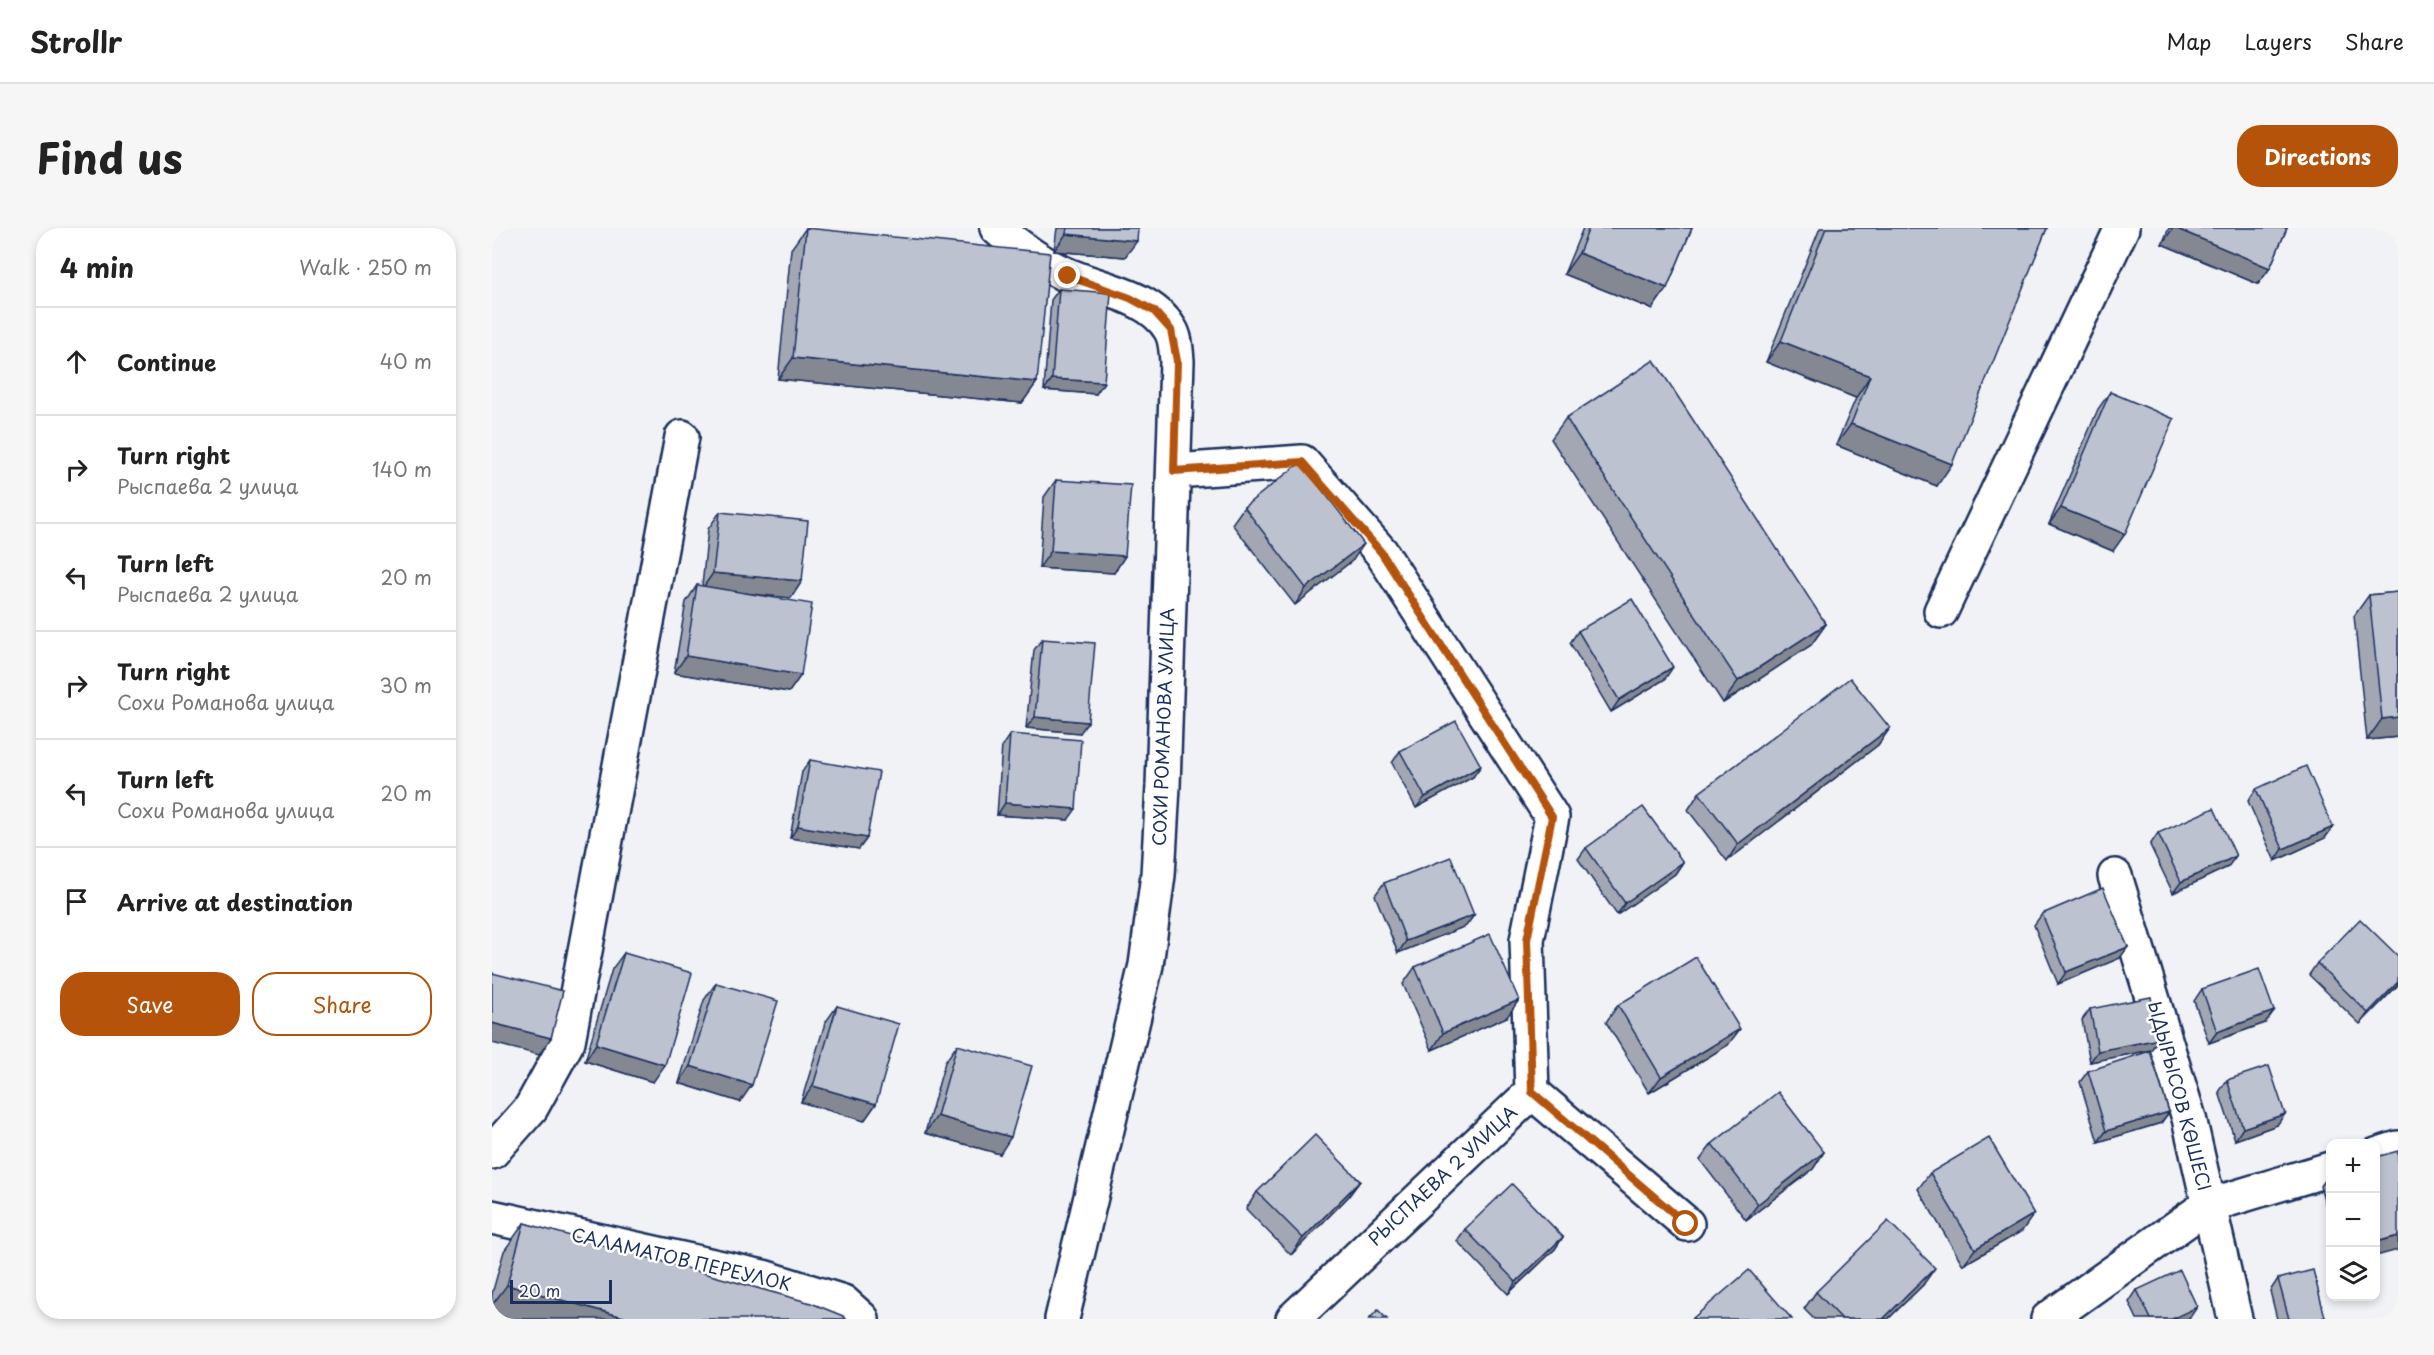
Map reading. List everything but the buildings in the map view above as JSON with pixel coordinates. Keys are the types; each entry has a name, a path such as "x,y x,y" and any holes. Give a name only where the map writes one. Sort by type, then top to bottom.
{"street":[{"name":"СОХИ РОМАНОВА УЛИЦА","path":"997,228 1010,240 1068,276 1130,298 1154,311 1171,330 1177,361 1158,875 1146,965 1062,1319"},
{"path":"1941,611 2122,228"},
{"path":"492,1152 531,1108 568,1041 682,436"},
{"name":"РЫСПАЕВА 2 УЛИЦА","path":"1174,471 1302,462 1381,552 1552,817 1527,940 1532,1092 1293,1319"},
{"name":"ЫДЫРЫСОВ КӨШЕСІ","path":"2115,876 2189,1118 2235,1319"},
{"path":"1532,1092 1686,1224"},
{"path":"2380,1154 2398,1148"},
{"path":"2048,1319 2209,1206 2326,1170"},
{"name":"САЛАМАТОВ ПЕРЕУЛОК","path":"492,1216 763,1276 843,1302 862,1319"}],"route":[{"path":"1068,276 1130,298 1154,311 1171,330 1177,361 1174,471 1302,462 1381,552 1552,817 1527,940 1532,1092 1686,1224"}]}
